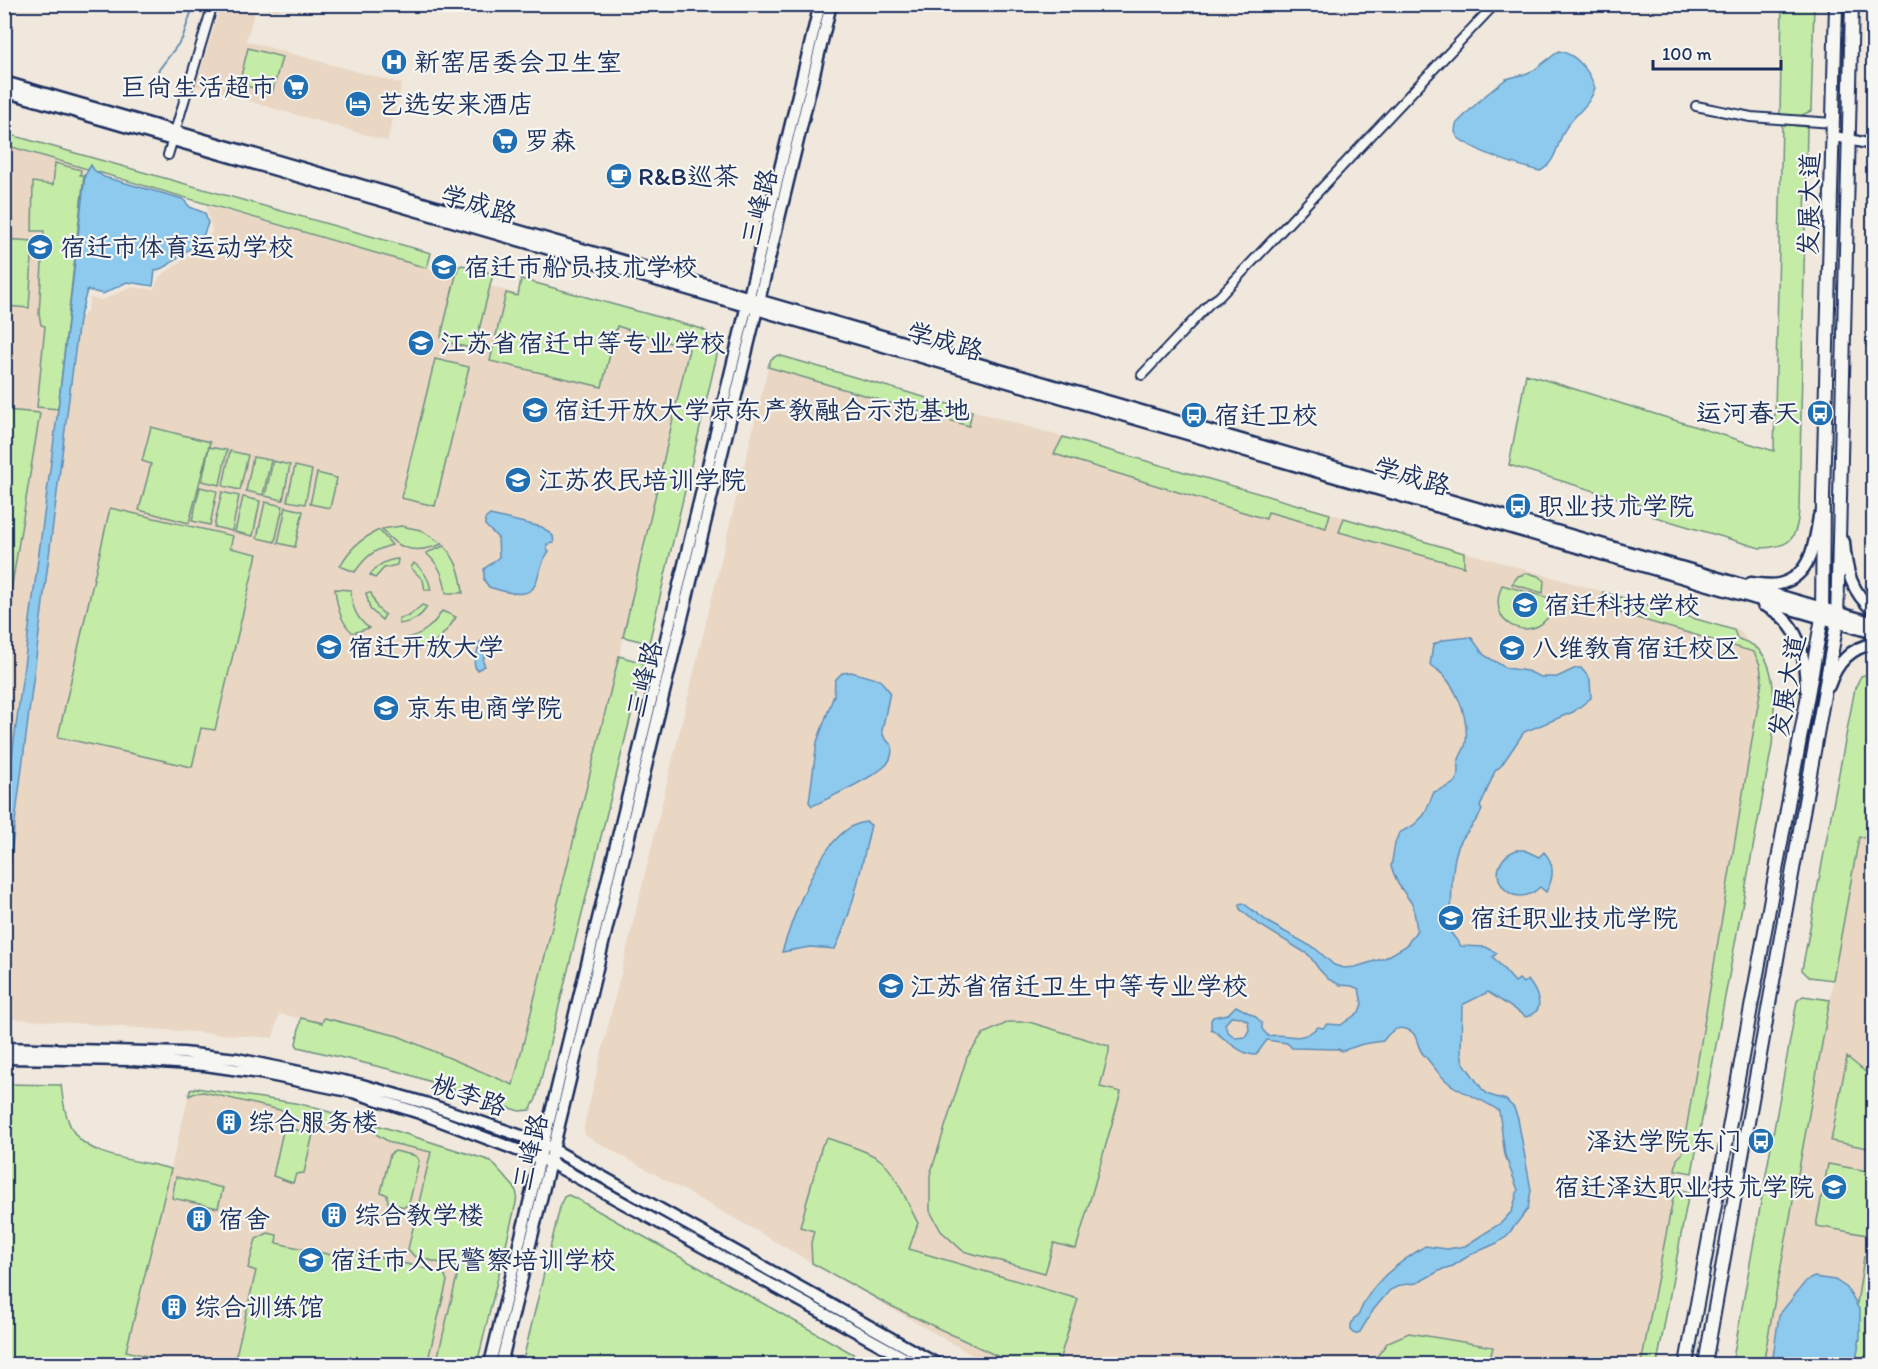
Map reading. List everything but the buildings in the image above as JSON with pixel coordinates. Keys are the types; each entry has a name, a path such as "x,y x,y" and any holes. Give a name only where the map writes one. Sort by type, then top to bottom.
{"main road":[{"name":"三峰路","path":"501,1365 554,1150 753,304 820,4"},
{"name":"三峰路","path":"490,1365 542,1143 753,304 831,4"},
{"name":"发展大道","path":"1686,1365 1807,707 1822,613 1823,486 1836,4"},
{"name":"发展大道","path":"1705,1365 1837,617 1852,4"},
{"name":"学成路","path":"4,82 174,135 753,304 1822,613 1874,623"},
{"name":"学成路","path":"4,91 174,135"},
{"path":"1730,586 1777,585 1790,581 1800,574 1809,559 1816,538 1823,486"},
{"path":"1840,487 1845,568 1861,597 1874,610"},
{"path":"1730,586 1767,606 1787,622 1803,652 1807,707"},
{"name":"学成路","path":"1837,617 1874,633"},
{"path":"1821,712 1832,676 1839,665 1853,650 1874,644"},
{"name":"桃李路","path":"4,1048 183,1053 237,1059 369,1087 425,1103 542,1143 937,1365"},
{"name":"桃李路","path":"4,1058 173,1062 260,1073 360,1094 420,1113 551,1162 915,1365"}],"street":[{"path":"168,155 213,4"},
{"path":"1142,375 1495,4"},
{"path":"1696,106 1751,117 1833,123"},
{"path":"1833,136 1874,145"}],"shaded area":[{"path":"221,4 280,5 278,11 257,5 246,41 402,84 387,141 196,86"},
{"name":"宿迁市体育运动学校","path":"5,145 85,167 58,409 5,810"},
{"name":"宿迁开放大学","path":"206,205 518,294 689,349 619,656 513,1085 324,1018 322,1023 279,1014 273,1038 5,1018 5,905 79,320 87,311 90,298 102,300 130,287 154,289 159,277 201,247 212,231"},
{"path":"778,355 1740,631 1752,647 1760,665 1762,681 1681,1154 1641,1364 988,1364 586,1136 584,1125 768,367 771,359"},
{"name":"宿迁泽达职业技术学院","path":"1873,756 1873,1364 1763,1364 1828,1010"},
{"name":"宿迁市人民警察培训学校","path":"196,1088 301,1104 397,1130 491,1161 448,1364 123,1364 190,1090"}],"green space":[{"path":"1782,5 1814,5 1811,111 1800,116 1780,115"},
{"path":"248,48 282,57 272,93 239,84"},
{"path":"1782,124 1807,127 1799,511 1796,529 1790,540 1779,546 1760,548 1652,516 1654,509 1509,465 1526,374 1774,451"},
{"path":"4,133 431,253 427,268 5,145"},
{"path":"55,163 81,170 80,175 84,175 58,409 37,407 45,326 41,325 39,314 44,231 32,231 33,182 53,185"},
{"path":"4,239 33,241 29,308 5,306"},
{"path":"462,265 491,273 492,278 475,346 470,348 442,341 441,336 458,267"},
{"path":"521,279 702,329 716,342 717,355 649,643 623,637 689,349 617,326 602,387 490,361 506,293 518,296"},
{"path":"778,355 972,411 969,426 768,367 771,359"},
{"path":"435,359 469,367 435,506 401,498"},
{"path":"4,410 40,413 5,628"},
{"path":"151,427 210,442 189,523 139,510 151,464 142,461"},
{"path":"1063,437 1330,514 1326,528 1268,512 1266,519 1054,454"},
{"path":"209,447 227,450 220,485 202,481"},
{"path":"230,451 248,455 240,490 223,486"},
{"path":"253,457 271,460 263,495 246,491"},
{"path":"273,461 290,465 283,500 265,496"},
{"path":"295,466 312,470 305,504 287,501"},
{"path":"317,473 337,478 330,508 310,504"},
{"path":"200,487 217,491 210,525 192,521"},
{"path":"222,492 239,496 232,531 214,527"},
{"path":"243,497 260,501 253,536 235,532"},
{"path":"265,502 283,506 275,542 257,538"},
{"path":"286,507 303,511 295,547 278,543"},
{"path":"110,508 233,536 230,548 257,554 215,730 201,728 192,767 58,737"},
{"path":"1344,518 1464,553 1464,567 1339,532"},
{"path":"401,526 421,530 442,544 424,549 401,546 382,529"},
{"path":"379,530 392,545 371,554 355,572 340,566 356,545"},
{"path":"444,546 458,568 463,593 446,593 440,571 426,553"},
{"path":"398,559 397,565 384,568 375,578 370,575 382,564"},
{"path":"414,563 426,575 431,590 425,590 423,580 411,568"},
{"path":"1528,573 1544,580 1543,593 1512,584 1518,576"},
{"path":"1502,585 1553,599 1550,614 1542,623 1531,628 1520,628 1509,624 1501,615 1498,602"},
{"path":"335,589 351,590 356,611 369,628 353,633 349,629 340,613"},
{"path":"1603,592 1734,630 1737,638 1752,645 1762,654 1772,678 1774,707 1772,746 1692,1173 1675,1170 1677,1159 1682,1154 1762,681 1760,665 1754,652 1599,607"},
{"path":"366,593 371,593 377,608 385,615 382,620 370,609"},
{"path":"422,605 427,607 418,617 399,624 399,618 409,616"},
{"path":"442,611 456,617 440,637 430,645 418,650 408,638 428,628"},
{"path":"619,656 644,663 536,1099 530,1110 519,1111 401,1072 298,1047 296,1044 301,1018 322,1023 324,1018 398,1036 513,1085"},
{"path":"1873,672 1873,839 1859,837 1833,980 1809,977 1802,970 1855,688 1861,676"},
{"path":"1803,996 1830,1000 1763,1364 1732,1364 1797,1001"},
{"path":"1009,1022 1029,1022 1109,1046 1100,1087 1121,1092 1076,1249 1054,1243 1045,1273 963,1251 941,1231 930,1211 930,1175 967,1057 983,1034"},
{"path":"1847,1057 1873,1078 1873,1149 1831,1141"},
{"path":"5,1084 61,1085 68,1120 73,1131 81,1140 104,1153 171,1169 126,1351 179,1364 5,1364"},
{"path":"196,1088 301,1104 340,1115 338,1124 302,1122 284,1111 204,1092 189,1096 190,1090"},
{"path":"377,1125 491,1161 514,1187 517,1194 477,1364 436,1364 459,1268 414,1256 408,1249 431,1152 391,1143 374,1133"},
{"path":"289,1128 313,1134 304,1173 296,1174 293,1183 273,1176 283,1131"},
{"path":"827,1138 873,1155 885,1164 901,1188 918,1223 909,1249 1078,1299 1058,1364 1014,1364 889,1305 812,1263 811,1243 814,1231 800,1227 822,1145"},
{"path":"395,1151 416,1156 419,1161 410,1200 405,1207 388,1203 387,1195 381,1192 390,1154"},
{"path":"1828,1164 1873,1172 1873,1236 1816,1226"},
{"path":"176,1177 223,1188 218,1208 172,1198"},
{"path":"1675,1188 1689,1192 1657,1364 1641,1364"},
{"path":"568,1195 871,1364 522,1364 561,1203"},
{"path":"268,1233 277,1235 276,1243 341,1257 343,1249 444,1273 447,1281 427,1364 234,1364 256,1271 248,1268 256,1239"},
{"path":"1864,1257 1873,1259 1873,1364 1848,1364"},
{"path":"1409,1333 1493,1347 1491,1355 1483,1364 1371,1364 1388,1342"}],"water":[{"path":"1559,51 1572,56 1582,65 1595,88 1589,100 1564,131 1552,159 1545,168 1540,171 1508,162 1487,154 1458,138 1455,132 1456,124 1481,99 1506,79 1534,70"},
{"path":"91,165 104,177 183,199 190,207 205,213 208,223 202,239 167,266 155,271 153,286 127,282 103,294 87,290 79,320 5,901 5,809 58,409 85,175"},
{"path":"490,515 542,527 553,536 554,543 547,544 549,552 533,589 522,593 498,590 489,587 484,580 484,569 499,557 498,538 485,525 485,519"},
{"path":"1471,637 1484,655 1506,668 1527,671 1541,677 1557,677 1581,668 1590,679 1591,698 1573,712 1524,732 1501,766 1495,771 1480,807 1482,810 1457,849 1453,872 1451,933 1461,946 1486,947 1497,953 1493,957 1515,982 1519,979 1523,983 1528,980 1539,1002 1537,1011 1526,1017 1488,992 1462,1005 1461,1052 1463,1062 1482,1089 1489,1095 1506,1100 1514,1108 1531,1190 1528,1209 1506,1237 1417,1283 1401,1285 1390,1290 1374,1309 1360,1332 1355,1334 1351,1330 1354,1318 1358,1316 1377,1283 1394,1267 1425,1246 1447,1249 1465,1246 1501,1223 1512,1211 1518,1190 1505,1155 1499,1111 1445,1080 1421,1052 1413,1034 1406,1029 1395,1029 1383,1041 1363,1044 1342,1051 1292,1048 1287,1043 1267,1040 1256,1055 1238,1049 1211,1029 1211,1020 1213,1017 1228,1014 1236,1006 1255,1016 1262,1023 1262,1029 1268,1036 1299,1037 1318,1027 1323,1028 1327,1024 1341,1025 1359,1012 1362,1004 1359,989 1340,985 1328,979 1309,955 1255,922 1240,909 1239,904 1243,903 1271,924 1316,949 1334,965 1344,968 1385,958 1406,946 1417,930 1413,905 1398,884 1391,867 1395,843 1399,833 1414,825 1424,815 1434,792 1448,787 1457,780 1458,761 1466,742 1465,720 1458,698 1446,679 1430,665 1433,645 1443,640","holes":["1232,1016 1248,1021 1249,1030 1245,1037 1236,1038 1227,1031 1225,1024"]},
{"path":"489,641 490,647 488,652 485,652 483,662 485,666 477,670 474,663 480,642"},
{"path":"851,672 880,680 890,692 882,731 892,746 891,757 882,769 812,806 809,802 817,742 834,695 835,680 842,673"},
{"path":"866,822 871,825 860,872 847,919 835,949 810,947 782,952 802,897 823,856 836,839 850,827"},
{"path":"1516,850 1524,850 1539,857 1544,852 1548,857 1552,871 1551,882 1546,892 1540,887 1529,894 1518,896 1509,893 1502,886 1499,867 1505,858"},
{"path":"1814,1277 1835,1280 1847,1288 1860,1311 1860,1338 1855,1364 1772,1364 1779,1315 1806,1281"}],"waterway":[{"path":"158,71 182,39 194,4"}],"place":[{"name":"新窑居委会卫生室","path":"394,62"},
{"name":"巨尚生活超市","path":"296,87"},
{"name":"艺选安来酒店","path":"358,104"},
{"name":"罗森","path":"505,141"},
{"name":"R&B巡茶","path":"619,176"},
{"name":"宿迁市体育运动学校","path":"40,247"},
{"name":"宿迁市船员技术学校","path":"444,267"},
{"name":"江苏省宿迁中等专业学校","path":"421,343"},
{"name":"宿迁开放大学京东产教融合示范基地","path":"535,410"},
{"name":"运河春天","path":"1820,413"},
{"name":"宿迁卫校","path":"1194,415"},
{"name":"江苏农民培训学院","path":"518,480"},
{"name":"职业技术学院","path":"1518,506"},
{"name":"宿迁科技学校","path":"1525,605"},
{"name":"宿迁开放大学","path":"329,647"},
{"name":"八维教育宿迁校区","path":"1512,648"},
{"name":"京东电商学院","path":"386,708"},
{"name":"宿迁职业技术学院","path":"1451,918"},
{"name":"江苏省宿迁卫生中等专业学校","path":"891,986"},
{"name":"综合服务楼","path":"229,1122"},
{"name":"泽达学院东门","path":"1761,1141"},
{"name":"宿迁泽达职业技术学院","path":"1834,1187"},
{"name":"综合教学楼","path":"334,1215"},
{"name":"宿舍","path":"199,1219"},
{"name":"宿迁市人民警察培训学校","path":"311,1260"},
{"name":"综合训练馆","path":"174,1307"}]}
